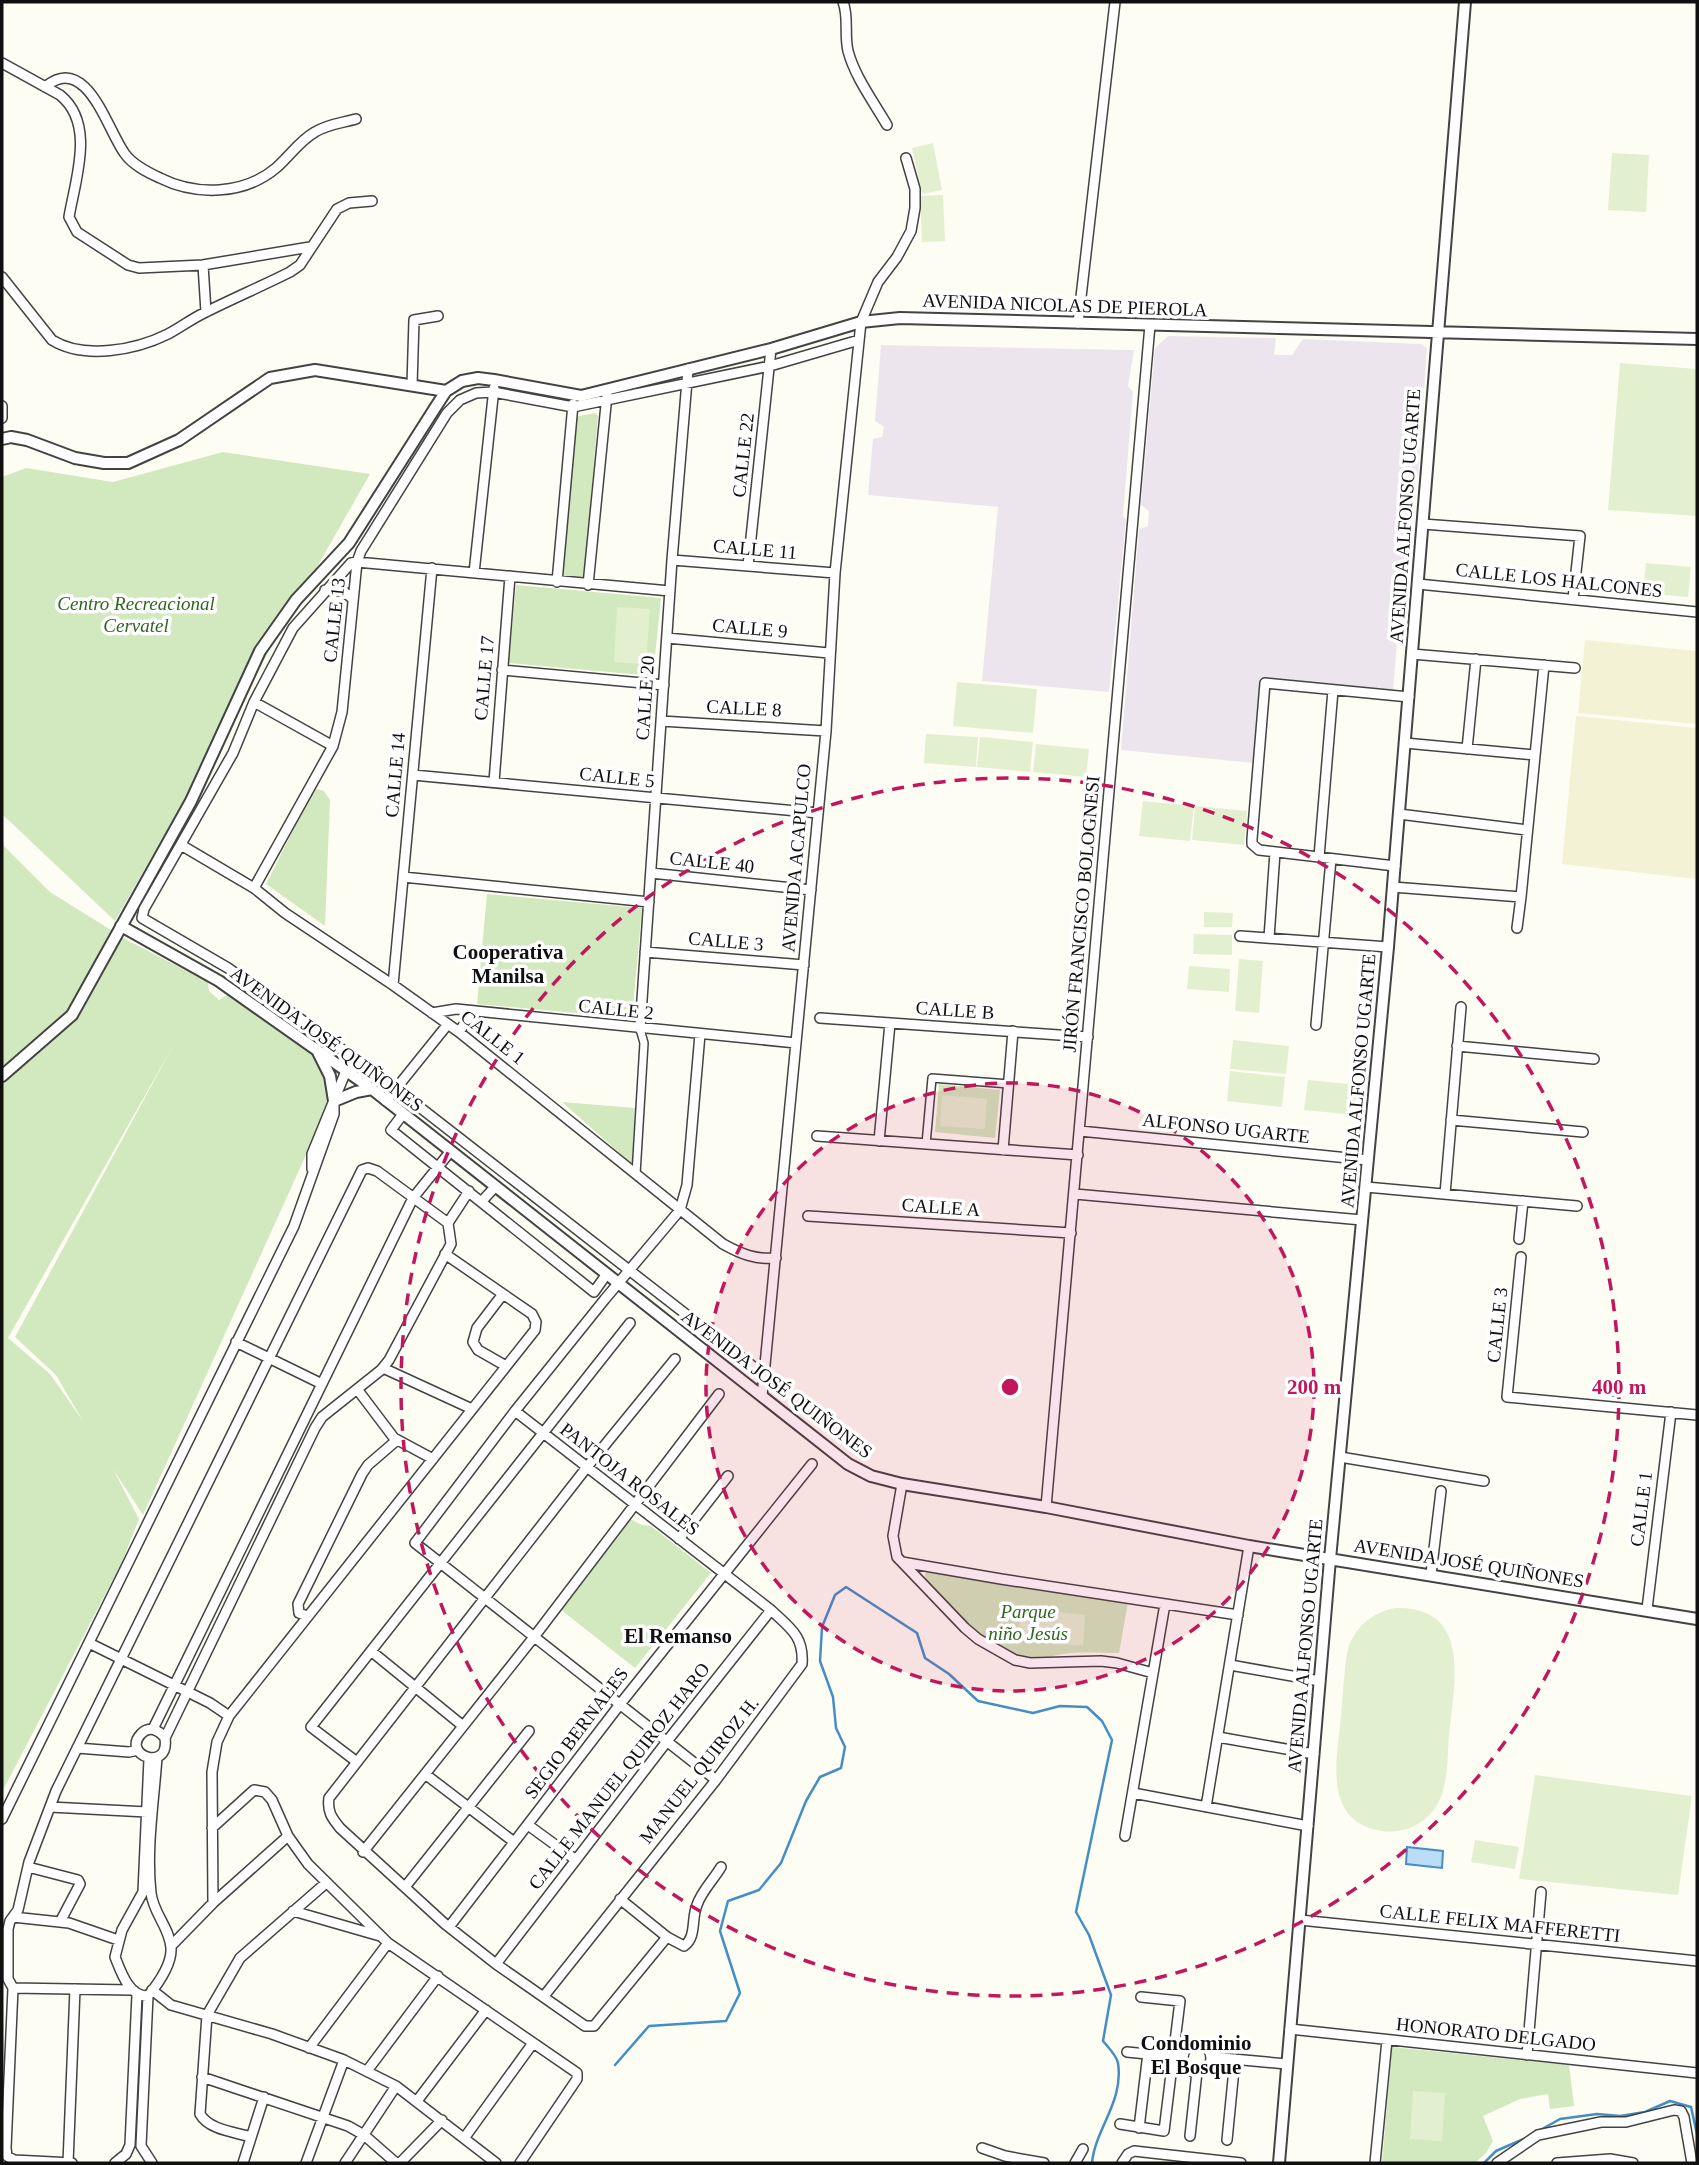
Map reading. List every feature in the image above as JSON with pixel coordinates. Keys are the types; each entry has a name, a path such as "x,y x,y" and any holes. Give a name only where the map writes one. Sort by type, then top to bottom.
{"street":[{"path":"843,2 847,11 845,29 849,54 863,85 887,125"},
{"path":"1079,323 1115,2"},
{"name":"AVENIDA ALFONSO UGARTE","path":"1279,2163 1330,1559 1395,866 1465,2"},
{"path":"2,63 64,98 77,123 80,169 69,217 77,232 133,267 203,265 310,247"},
{"path":"45,87 60,78 78,83 95,98 120,146 133,163 172,183 201,190 233,188 257,180 278,167 300,142 315,132 332,124 356,119"},
{"name":"AVENIDA ACAPULCO","path":"762,1396 826,731 835,573 861,322 878,282 903,248 911,231 915,189 906,158"},
{"path":"2,277 52,340 79,351 107,350 147,342 290,272 300,265 340,206 372,201"},
{"path":"203,265 206,312"},
{"path":"412,386 414,320 438,316"},
{"name":"AVENIDA NICOLAS DE PIEROLA","path":"446,391 461,381 478,378 573,401 607,388 771,349 861,322 900,318 1697,339"},
{"name":"JIRÓN FRANCISCO BOLOGNESI","path":"1046,1507 1150,325"},
{"path":"493,392 573,401 606,400 769,366 859,340"},
{"name":"CALLE 22","path":"748,566 771,349"},
{"name":"CALLE 20","path":"640,1029 672,560 688,369"},
{"path":"2,439 11,437 27,440 75,458 104,463 128,463 179,440 270,378 315,370 446,391 349,543 296,600 260,651 191,802 72,1015 2,1076"},
{"path":"474,573 495,380"},
{"path":"588,585 607,388"},
{"name":"CALLE 13","path":"254,888 333,746 342,712 357,562 361,551 447,414 460,400 476,393 493,392"},
{"path":"557,582 573,401"},
{"path":"2,406 2,418"},
{"path":"1423,524 1580,536 1573,599"},
{"name":"CALLE 11","path":"672,560 835,573"},
{"path":"670,591 357,562 346,567 293,628 254,702 233,753 144,909 143,921 228,968 395,1088 764,1375"},
{"name":"CALLE 14","path":"393,985 432,568"},
{"name":"CALLE 17","path":"494,782 510,576"},
{"name":"CALLE LOS HALCONES","path":"1418,583 1697,612"},
{"path":"325,590 343,591 354,599"},
{"name":"CALLE 9","path":"667,638 829,653"},
{"path":"1412,653 1575,668"},
{"path":"1467,749 1476,659"},
{"path":"1517,928 1544,665"},
{"path":"502,670 663,685"},
{"path":"1395,866 1259,850 1255,848 1252,839 1265,683 1409,697"},
{"path":"1319,858 1333,690"},
{"path":"254,702 333,746"},
{"name":"CALLE 8","path":"661,721 826,731"},
{"path":"1405,743 1535,755"},
{"name":"CALLE 5","path":"413,775 818,813"},
{"path":"1399,814 1527,830"},
{"name":"CALLE 1","path":"181,845 254,888 285,913 459,1032 735,1251 764,1259 776,1258"},
{"path":"1269,938 1275,852"},
{"path":"1316,1025 1331,859"},
{"name":"CALLE 40","path":"651,873 811,890"},
{"path":"403,877 649,902"},
{"path":"1393,887 1521,897"},
{"name":"AVENIDA JOSÉ QUIÑONES","path":"121,926 219,981 315,1047 848,1464 871,1476 902,1484 1046,1507 1249,1546 1697,1619"},
{"path":"1240,936 1388,947"},
{"name":"CALLE 3","path":"645,952 804,965"},
{"path":"1445,1194 1461,1007"},
{"name":"CALLE 2","path":"432,1013 456,1009 796,1043"},
{"path":"459,1032 473,1011"},
{"name":"CALLE B","path":"820,1018 1088,1037"},
{"path":"879,1141 890,1023"},
{"path":"386,1101 448,1024"},
{"path":"636,1174 644,1043 640,1029"},
{"path":"1003,1150 1013,1031"},
{"path":"699,1034 687,1185 680,1210 515,1411 415,1543 716,1780"},
{"path":"1457,1046 1594,1059"},
{"path":"315,1047 327,1066 334,1101"},
{"path":"2,1819 294,1226 312,1177 312,1154 346,1071"},
{"path":"926,1144 932,1078 1009,1084"},
{"path":"334,1101 372,1089"},
{"path":"403,1114 391,1130 594,1292 606,1275"},
{"path":"1451,1119 1583,1132"},
{"name":"ALFONSO UGARTE","path":"1080,1131 1368,1160"},
{"path":"817,1136 1078,1155"},
{"path":"153,1729 413,1198 450,1152"},
{"path":"75,1989 69,2163 15,2160 7,2156 13,1988 8,1979 8,1929 18,1910 28,1867 50,1807 77,1748 362,1170 368,1168 377,1171 448,1223"},
{"path":"482,1201 495,1187"},
{"path":"1366,1187 1577,1206"},
{"path":"165,1738 315,1428 322,1417 383,1368 451,1244 448,1223 469,1191"},
{"path":"1075,1194 1362,1220"},
{"path":"1520,1239 1523,1201"},
{"name":"CALLE A","path":"808,1216 1071,1233"},
{"path":"214,1903 212,1772 215,1749 229,1716 537,1326 532,1314 445,1254"},
{"name":"CALLE 3","path":"1521,1257 1507,1397 1671,1412"},
{"path":"503,1294 477,1328 473,1342 478,1350 506,1366"},
{"path":"357,1762 311,1727 631,1323"},
{"path":"236,1342 322,1384"},
{"path":"667,1937 594,2026 585,2026 496,1964 363,1852 330,1815 329,1798 587,1467 675,1359"},
{"path":"383,1368 472,1409"},
{"path":"357,1389 397,1440 433,1459"},
{"path":"363,1852 534,1637 719,1394"},
{"name":"PANTOJA ROSALES","path":"515,1411 723,1574"},
{"path":"1671,1412 1697,1415"},
{"name":"CALLE 1","path":"1647,1609 1671,1412"},
{"path":"306,1616 299,1613 298,1604 362,1474 368,1465 397,1440"},
{"path":"1340,1457 1485,1481"},
{"name":"SEGIO BERNALES","path":"449,1927 621,1703 812,1464"},
{"path":"679,1539 727,1476"},
{"path":"902,1484 892,1536 893,1546 902,1562 965,1628 996,1651 1015,1660 1044,1664 1101,1661 1153,1674"},
{"path":"1431,1574 1441,1491"},
{"path":"1206,1807 1249,1546"},
{"path":"902,1562 1238,1615"},
{"name":"MANUEL QUIROZ H.","path":"544,1996 716,1780 802,1664 803,1648 796,1633 771,1610 723,1574"},
{"path":"1125,1836 1165,1604"},
{"name":"CALLE MANUEL QUIROZ HARO","path":"496,1964 771,1610"},
{"path":"89,1643 218,1707 229,1716"},
{"path":"371,1651 463,1726"},
{"path":"1230,1665 1320,1681"},
{"path":"153,1729 165,1738 163,1753 153,1758 142,1756 138,1750 136,1742 145,1730 153,1729"},
{"path":"405,1887 529,1731"},
{"path":"1218,1737 1314,1754"},
{"path":"77,1748 129,1752 138,1750"},
{"path":"152,2163 141,2146 142,1993 115,1957 118,1941 143,1892 153,1758"},
{"path":"115,2163 126,2154 130,2145 142,1993 169,1962 171,1946 151,1895 153,1758"},
{"path":"425,1774 514,1842"},
{"path":"212,1828 254,1790 260,1790 272,1800 288,1836 308,1864 385,1940 577,2073 577,2080 520,2163"},
{"path":"1133,1793 1308,1826"},
{"path":"50,1807 147,1812"},
{"path":"528,1825 576,1860"},
{"path":"171,1946 288,1836"},
{"path":"28,1867 78,1880 78,1890 60,1922"},
{"path":"621,1899 667,1937 684,1946 688,1943 693,1929 696,1905 721,1867"},
{"path":"251,2137 219,2128 203,2119 200,2114 207,2015 240,1958 326,1883"},
{"path":"1527,2055 1535,1944 1542,1892"},
{"path":"293,1911 385,1940"},
{"path":"13,1917 69,1923 118,1941"},
{"name":"CALLE FELIX MAFFERETTI","path":"1300,1920 1697,1961"},
{"path":"309,2048 385,1940"},
{"path":"367,2071 438,1976"},
{"path":"13,1988 142,1993 344,2060 396,2086 496,2163"},
{"path":"1120,2124 1164,2131 1178,2057 1180,2001 1141,1997"},
{"path":"417,2101 486,2010"},
{"name":"HONORATO DELGADO","path":"1290,2029 1697,2073"},
{"path":"1376,2163 1387,2039"},
{"path":"465,2137 533,2043"},
{"path":"1178,2057 1195,2044 1203,2046 1211,2057 1287,2064"},
{"path":"1127,2052 1178,2057 1189,2069 1197,2072 1205,2069 1211,2057"},
{"path":"1139,2127 1148,2053"},
{"path":"1227,2140 1235,2059"},
{"path":"306,2163 344,2060"},
{"path":"1190,2136 1197,2072"},
{"path":"202,2077 348,2126 398,2163 442,2119"},
{"path":"345,2163 396,2086"},
{"path":"243,2163 264,2097"},
{"path":"1497,2163 1538,2135 1601,2122 1626,2122 1674,2110 1681,2111 1684,2117 1692,2163"},
{"path":"982,2148 1005,2156 1044,2163"},
{"path":"1075,2163 1083,2149"},
{"path":"1122,2163 1128,2154 1135,2151 1200,2161 1241,2163"},
{"path":"1557,2163 1617,2159 1633,2163"}],"shaded area":[{"path":"1168,336 1276,338 1274,355 1292,355 1303,339 1421,344 1427,348 1418,477 1411,482 1409,500 1415,501 1412,531 1407,532 1406,538 1393,690 1263,677 1254,763 1121,750 1139,529 1148,526 1149,511 1141,505 1155,348"},
{"path":"881,345 1134,350 1128,386 1133,392 1123,516 1126,519 1109,692 982,681 998,507 868,495 873,439 882,437 884,427 875,421"},
{"path":"1585,640 1697,651 1697,724 1578,713"},
{"path":"1576,716 1697,728 1697,879 1562,864"}],"green space":[{"path":"933,143 942,190 922,194 912,148"},
{"path":"1612,153 1649,155 1646,212 1608,210"},
{"path":"943,195 945,241 922,242 920,196"},
{"path":"1620,363 1697,369 1697,516 1608,510"},
{"path":"596,413 598,416 584,576 560,576 574,417"},
{"name":"Centro Recreacional Cervatel","path":"223,452 370,474 115,921 2,814 2,477 26,468 113,482"},
{"path":"1646,563 1691,567 1688,597 1643,593"},
{"path":"516,585 661,598 653,676 509,663"},
{"path":"617,607 650,609 646,664 614,662"},
{"path":"957,682 1037,689 1033,733 953,726"},
{"path":"926,734 978,737 976,767 924,763"},
{"path":"980,737 1033,742 1030,772 977,767"},
{"path":"1036,744 1089,749 1086,777 1033,772"},
{"path":"313,791 324,791 330,800 325,926 266,884"},
{"path":"1143,801 1194,806 1190,841 1139,836"},
{"path":"1195,806 1247,811 1244,845 1192,840"},
{"path":"2,844 50,892 127,940 208,982 209,991 219,1000 227,995 315,1055 325,1077 327,1091 324,1115 143,1515 113,1469 139,1519 122,1562 2,1792","holes":["174,1044 15,1337 56,1375 83,1421 50,1374 8,1338"]},
{"path":"487,894 642,908 632,1018 477,1004"},
{"path":"1204,912 1233,913 1232,927 1204,927"},
{"path":"1194,934 1232,935 1232,955 1193,954"},
{"path":"1239,959 1263,961 1259,1013 1235,1011"},
{"path":"1189,966 1230,969 1229,992 1187,989"},
{"path":"1233,1040 1289,1046 1286,1074 1230,1069"},
{"path":"1230,1071 1285,1077 1282,1107 1227,1101"},
{"path":"1308,1080 1358,1085 1355,1115 1304,1110"},
{"path":"939,1084 1000,1090 995,1138 935,1132"},
{"path":"942,1095 987,1099 985,1129 940,1126"},
{"path":"562,1102 635,1108 632,1164"},
{"path":"630,1519 651,1526 711,1573 635,1668 560,1609"},
{"name":"Parque niño Jesús","path":"930,1569 1128,1602 1119,1653 1070,1653 1033,1659 1011,1655 982,1638 938,1596 926,1579 925,1574"},
{"path":"1020,1608 1085,1615 1083,1646 1019,1640"},
{"path":"1395,1608 1420,1611 1437,1620 1448,1634 1455,1672 1442,1794 1433,1811 1422,1821 1409,1828 1388,1832 1362,1825 1349,1815 1341,1801 1336,1768 1348,1648 1366,1621"},
{"path":"1535,1775 1692,1796 1678,1895 1519,1879"},
{"path":"1475,1840 1519,1847 1515,1869 1471,1862"},
{"path":"1392,2047 1569,2065 1574,2106 1550,2109 1548,2094 1520,2099 1483,2116 1493,2141 1486,2153 1475,2163 1382,2163"},
{"path":"1413,2091 1445,2093 1442,2141 1410,2139"}],"water":[{"path":"1612,1380 1618,1382 1618,1394 1612,1396 1606,1394 1604,1388 1606,1382"},
{"path":"1407,1847 1443,1851 1442,1868 1406,1864"}],"waterway":[{"path":"615,2065 649,2026 726,2021 740,1993 720,1931 728,1901 759,1890 781,1863 806,1801 820,1777 841,1768 845,1747 836,1728 833,1697 820,1661 822,1627 835,1595 846,1587 917,1633 925,1658 949,1674 978,1701 1033,1713 1060,1706 1087,1707 1102,1721 1112,1740 1076,1912 1089,1935 1111,1995 1103,2041 1118,2063 1119,2077 1092,2163"},
{"path":"1537,2132 1560,2119 1645,2112 1670,2101 1691,2107 1697,2134"},
{"path":"1484,2163 1496,2151 1528,2137"}],"district":[{"name":"Cooperativa Manilsa","path":"508,964"},
{"name":"El Remanso","path":"678,1636"},
{"name":"Condominio El Bosque","path":"1196,2055"}]}
